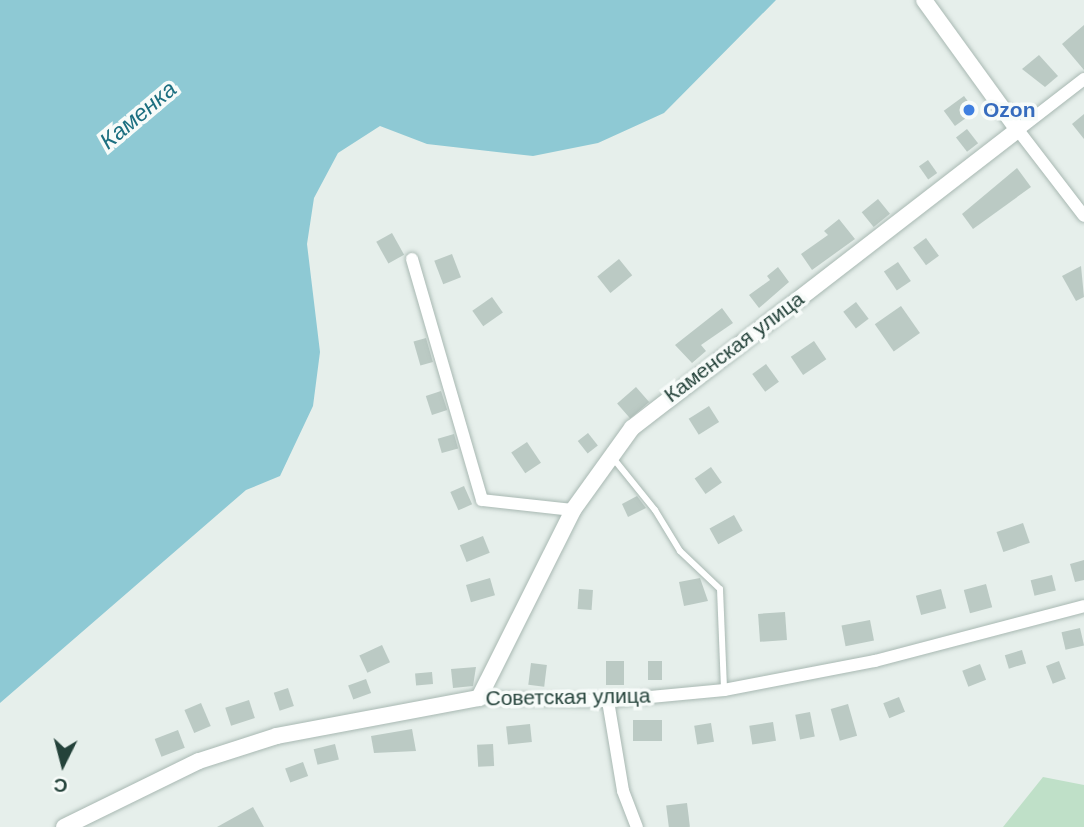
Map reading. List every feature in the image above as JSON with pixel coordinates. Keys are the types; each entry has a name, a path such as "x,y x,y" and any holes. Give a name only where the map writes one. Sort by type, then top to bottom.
{"street":[{"path":"924,0 1084,216"},
{"name":"Каменская улица","path":"479,698 573,510 611,456 658,404 1084,79"},
{"path":"412,259 482,500 573,510"},
{"name":"Советская улица","path":"64,827 199,761 277,736 479,698 608,701 724,690 875,661 1084,606"},
{"path":"608,701 623,791 637,827"}],"lane":[{"path":"611,456 655,510 680,551 720,589 724,690"}],"green space":[{"path":"1043,777 1084,785 1084,827 1003,827"}],"water":[{"name":"Каменка","path":"0,0 776,0 664,113 598,143 533,156 427,144 380,126 338,153 314,198 307,244 320,352 313,406 280,476 246,490 0,703"}],"building":[{"path":"1084,25 1084,70 1062,44"},
{"path":"1039,55 1058,76 1045,87 1022,69"},
{"path":"964,96 975,111 955,126 944,111"},
{"path":"1084,114 1084,139 1072,124"},
{"path":"967,129 978,143 967,152 956,138"},
{"path":"928,160 937,173 928,179 919,166"},
{"path":"1017,168 1031,187 973,229 962,214"},
{"path":"878,199 890,214 874,227 862,212"},
{"path":"839,219 855,239 812,270 801,254 828,235 824,231"},
{"path":"392,233 404,255 388,264 376,242"},
{"path":"926,238 939,256 926,265 913,247"},
{"path":"452,254 461,277 443,284 434,261"},
{"path":"619,259 632,275 610,293 597,277"},
{"path":"898,262 911,281 897,291 884,272"},
{"path":"1081,266 1084,297 1076,301 1062,276"},
{"path":"778,267 789,282 759,308 749,295 770,280 767,276"},
{"path":"492,297 503,313 483,326 472,311"},
{"path":"856,302 869,319 856,328 843,312"},
{"path":"901,306 920,333 894,351 875,324"},
{"path":"722,308 733,323 701,345 706,351 692,363 675,345"},
{"path":"426,338 433,362 420,366 414,342"},
{"path":"814,341 826,359 803,375 791,357"},
{"path":"766,364 779,382 765,392 752,374"},
{"path":"636,387 649,402 630,418 617,403"},
{"path":"441,391 447,410 432,415 426,396"},
{"path":"709,406 719,422 699,435 689,419"},
{"path":"588,433 598,446 588,454 578,441"},
{"path":"454,434 458,448 442,453 438,439"},
{"path":"527,442 541,463 525,473 511,453"},
{"path":"711,467 722,483 706,494 695,478"},
{"path":"464,486 472,504 458,510 450,492"},
{"path":"637,496 646,508 628,517 622,504"},
{"path":"734,515 743,531 718,544 710,529"},
{"path":"1023,523 1030,543 1003,552 997,532"},
{"path":"483,536 490,553 467,562 460,545"},
{"path":"1084,560 1084,580 1075,582 1070,564"},
{"path":"1052,575 1056,591 1035,596 1031,580"},
{"path":"490,578 495,595 471,602 466,585"},
{"path":"700,578 708,601 684,606 679,582"},
{"path":"986,584 992,607 970,613 964,590"},
{"path":"579,589 593,590 592,610 578,609"},
{"path":"941,589 946,608 921,615 916,596"},
{"path":"785,612 787,640 760,642 758,614"},
{"path":"870,620 874,641 846,646 842,626"},
{"path":"1080,628 1084,646 1066,650 1061,632"},
{"path":"382,645 390,662 367,673 359,656"},
{"path":"1022,650 1026,663 1009,669 1005,655"},
{"path":"606,661 624,661 624,685 606,685"},
{"path":"648,661 662,661 662,680 648,680"},
{"path":"1059,661 1066,679 1053,684 1046,666"},
{"path":"531,663 547,665 544,687 528,685"},
{"path":"980,664 986,680 968,687 962,671"},
{"path":"476,667 473,686 453,688 451,669"},
{"path":"432,672 433,684 416,685 415,673"},
{"path":"366,679 371,693 353,700 348,685"},
{"path":"288,688 294,706 280,711 274,693"},
{"path":"899,697 905,712 889,718 883,703"},
{"path":"249,700 255,718 231,726 225,708"},
{"path":"201,703 211,726 194,733 184,710"},
{"path":"848,704 857,736 840,741 831,709"},
{"path":"810,712 815,737 800,739 795,715"},
{"path":"633,720 662,720 662,741 633,741"},
{"path":"773,722 776,741 752,745 749,726"},
{"path":"711,723 714,742 697,744 694,726"},
{"path":"530,724 532,742 508,744 506,727"},
{"path":"412,729 416,751 374,753 371,736"},
{"path":"178,730 185,748 161,757 155,739"},
{"path":"335,744 339,760 318,765 314,749"},
{"path":"493,744 494,766 478,767 477,745"},
{"path":"303,762 308,776 290,783 285,768"},
{"path":"687,803 690,827 669,827 666,806"},
{"path":"253,807 264,827 217,827"}],"place":[{"name":"Ozon","path":"969,110"}]}
